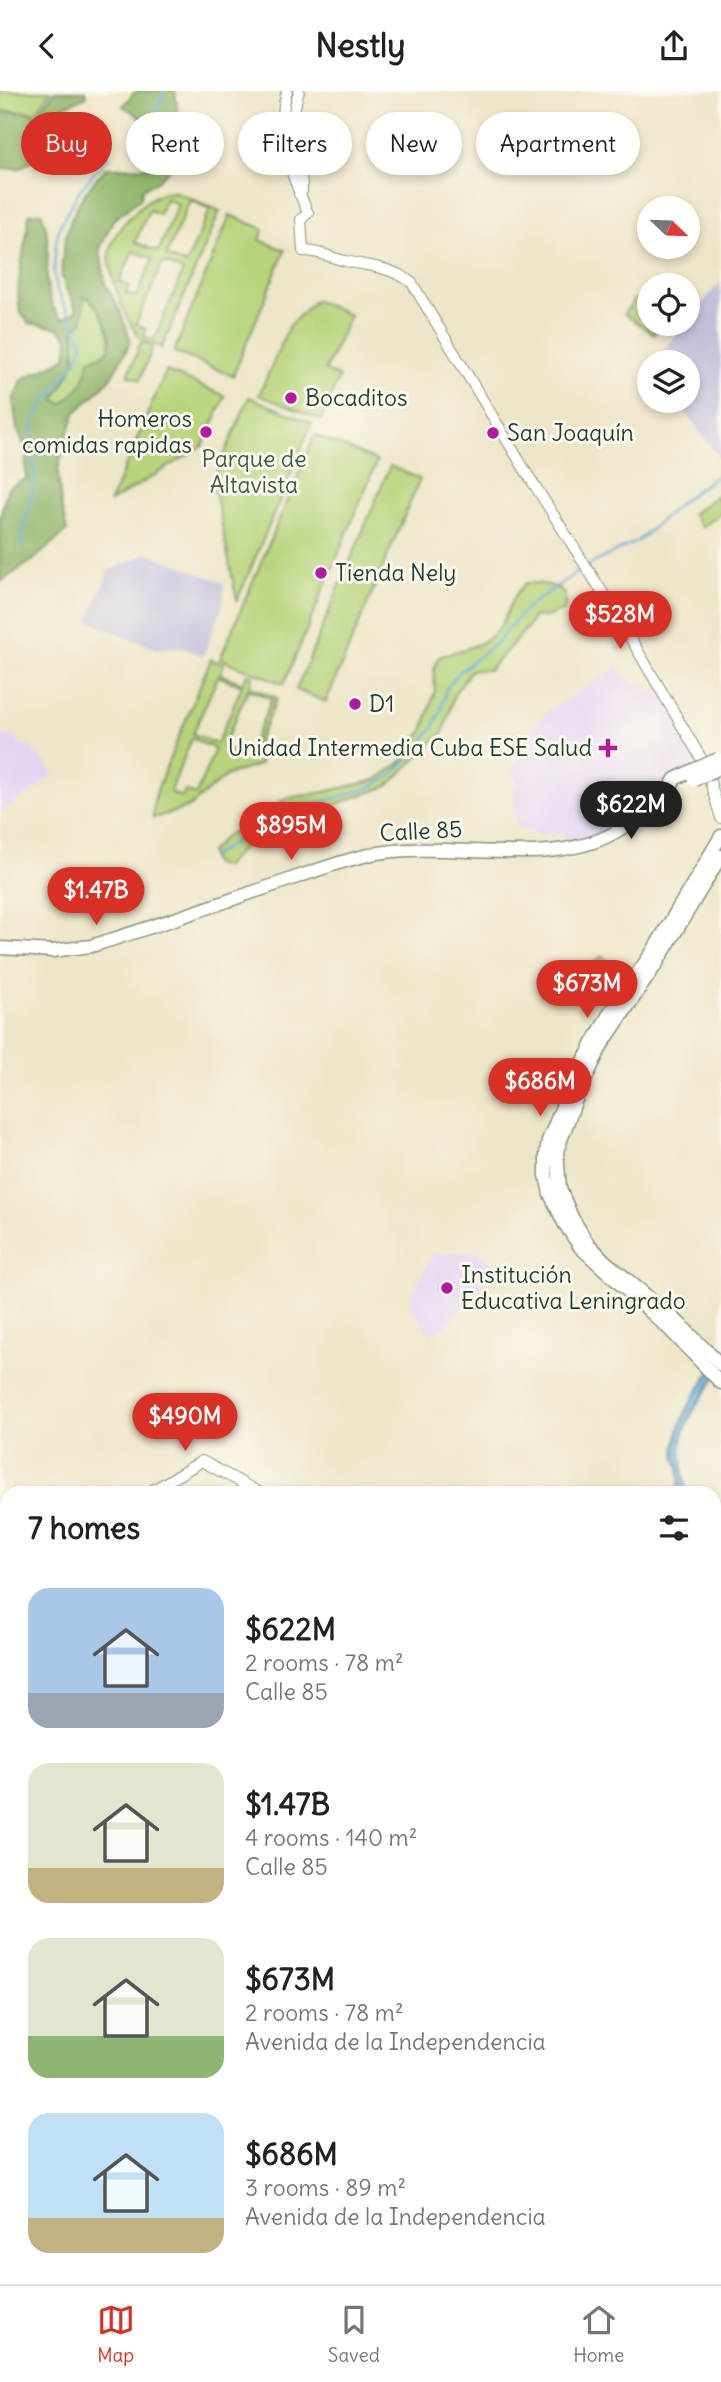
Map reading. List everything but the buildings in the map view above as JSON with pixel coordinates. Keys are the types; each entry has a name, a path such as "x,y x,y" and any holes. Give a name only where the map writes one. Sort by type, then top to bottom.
{"main road":[{"name":"Calle 85","path":"0,948 52,951 91,946 342,862 391,850 532,852 584,844 601,839 629,823 676,779 693,775 720,761"},
{"path":"721,836 651,954 610,1012 568,1092 548,1141 546,1154 550,1194 564,1223 580,1247 670,1330 721,1365"},
{"path":"721,856 662,954 602,1045 577,1097 557,1151 560,1189 587,1242 706,1357 721,1383"},
{"path":"537,1082 551,1080 564,1086 568,1092"}],"street":[{"path":"287,91 282,120 284,146 307,213 301,219 303,251 314,251 343,261 392,271 412,283 618,617 705,765 721,818"},
{"path":"299,91 294,119 294,141 302,180 302,191 299,194"},
{"path":"160,1486 202,1461 249,1486"}],"shaded area":[{"path":"721,281 721,460 686,413 700,413 700,350 663,350 675,336 700,336 700,305"},
{"path":"148,553 224,583 222,608 203,656 180,647 156,649 88,621 109,571"},
{"name":"Unidad Intermedia Cuba ESE Salud","path":"619,666 628,679 664,696 705,765 691,771 629,823 566,848 562,833 539,835 517,828 512,796 517,782 511,770 529,731 548,711"},
{"path":"12,735 20,744 29,746 55,774 0,814 0,736"},
{"name":"Institución Educativa Leningrado","path":"478,1252 503,1271 486,1282 447,1325 430,1335 411,1305 411,1294 434,1254"}],"green space":[{"path":"0,91 51,91 36,112 0,110"},
{"path":"55,91 85,91 87,96 63,107 59,112 39,112"},
{"path":"138,91 175,91 178,112 132,112 123,106"},
{"path":"21,112 20,168 0,169 0,113"},
{"path":"112,168 126,168 126,175 164,175 142,189 141,198 113,220 100,248 105,283 120,311 131,342 109,381 75,413 64,445 58,470 61,505 67,531 32,561 0,582 0,517 8,488 26,479 26,449 17,428 13,400 23,379 66,358 68,338 58,328 29,323 20,309 19,282 29,214 41,212 44,220 48,239 47,287 54,309 62,319 77,311 62,275 65,242 77,207 100,175 112,175","holes":["84,296 94,304 108,328 109,349 89,360 81,385 62,404 54,399 73,367 74,330 83,320"]},
{"path":"176,192 220,211 162,348 142,339 130,324 114,283 109,257 117,233 137,210 160,194","holes":["166,199 178,204 158,252 135,242 149,210 159,214","190,200 210,209 186,265 166,256","133,251 153,259 136,297 126,293 129,286 119,282","163,262 183,271 154,340 144,336 146,329 136,324"]},
{"path":"230,215 264,229 260,240 285,250 233,376 174,352"},
{"path":"83,296 94,304 104,319 110,336 109,349 89,360 81,385 62,404 54,399 73,367 74,330 83,320"},
{"path":"635,299 637,300 637,323 624,314"},
{"path":"315,300 350,315 325,371 339,377 321,420 259,395 289,326"},
{"path":"141,342 153,346 140,380 128,375"},
{"path":"166,371 225,396 203,446 110,502"},
{"name":"Parque de Altavista","path":"249,397 312,423 237,601 214,486 216,474"},
{"path":"315,435 377,461 284,684 220,659"},
{"path":"390,466 420,479 326,702 296,690"},
{"path":"716,496 721,503 721,513 702,527 692,514"},
{"path":"526,583 548,585 560,590 566,601 564,610 545,617 534,616 528,627 489,670 471,670 454,695 444,731 388,786 272,827 243,847 225,867 213,864 210,852 226,836 287,798 376,780 400,763 423,731 435,690 434,669 439,657 476,645 492,635"},
{"path":"211,659 224,664 220,674 242,683 247,674 253,676 249,686 277,698 252,756 261,760 259,765 227,775 189,807 153,818 158,787","holes":["218,676 242,686 217,744 193,734","248,689 272,699 247,757 223,747","192,738 215,749 196,795 185,791 182,797 170,792"]},
{"path":"603,956 624,986 608,1005 587,981 576,975"}],"water":[{"path":"716,1365 721,1370 696,1407 686,1428 681,1454 685,1486 678,1486 676,1443 683,1419 701,1385"}],"waterway":[{"path":"157,112 163,91"},
{"path":"21,547 34,477 32,430 41,408 74,364 83,344 57,290 54,272 56,242 60,226 79,191 93,175"},
{"path":"589,565 639,540 687,497 721,473"},
{"path":"211,857 261,821 369,788 391,776 432,729 440,713 446,689 460,671 500,640 529,606 583,568"},
{"path":"681,1444 683,1465"}],"place":[{"name":"Bocaditos","path":"291,398"},
{"name":"Homeros comidas rapidas","path":"206,432"},
{"name":"San Joaquín","path":"493,433"},
{"name":"Tienda Nely","path":"321,573"},
{"name":"D1","path":"355,704"},
{"name":"Unidad Intermedia Cuba ESE Salud","path":"608,748"},
{"name":"Institución Educativa Leningrado","path":"447,1288"}]}
